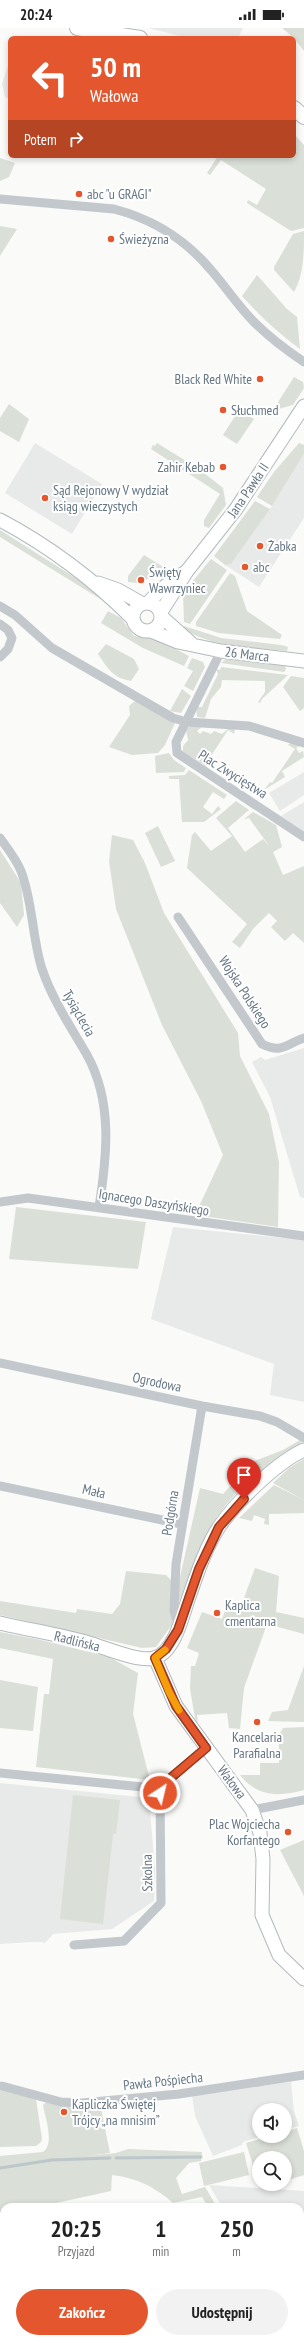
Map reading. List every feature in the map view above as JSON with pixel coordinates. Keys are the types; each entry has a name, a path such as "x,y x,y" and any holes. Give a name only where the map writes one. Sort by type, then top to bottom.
{"main road":[{"path":"77,28 127,36"},
{"path":"296,110 304,117"}],"street":[{"path":"0,199 114,209 129,213 162,229 199,256 253,322 304,362"},
{"name":"Jana Pawła II","path":"161,614 187,571 236,509 304,406"},
{"path":"0,520 94,581 132,619 139,629 151,630 158,627 161,614 156,605 145,603 94,581"},
{"name":"Jana Pawła II","path":"145,603 160,589 187,571"},
{"path":"127,595 143,594 160,589"},
{"path":"132,619 136,608 145,603"},
{"path":"0,606 15,615 52,648 173,718 187,722 249,726 304,743"},
{"name":"26 Marca","path":"161,614 191,643"},
{"path":"0,624 8,630 12,638 8,649 0,657"},
{"name":"26 Marca","path":"151,630 178,642 191,643 220,651 304,661"},
{"name":"Plac Zwycięstwa","path":"220,651 175,748 179,756 304,837"},
{"name":"Tysiąclecia","path":"0,838 14,856 22,872 40,961 51,992 88,1056 100,1086 106,1137 106,1161 99,1207"},
{"name":"Wojska Polskiego","path":"178,917 262,1044 272,1049 280,1049 304,1038"},
{"name":"Ignacego Daszyńskiego","path":"0,1202 28,1198 99,1207 233,1228 304,1236"},
{"name":"Ogrodowa","path":"0,1363 202,1406 260,1416 277,1422 304,1438"},
{"name":"Podgórna","path":"181,1623 176,1618 174,1610 176,1564 181,1524 202,1406"},
{"path":"155,1658 166,1649 181,1623 199,1569 219,1527 230,1513 275,1468 304,1450"},
{"name":"Mała","path":"0,1486 181,1524"},
{"name":"Radlińska","path":"0,1624 88,1643 141,1658 155,1658"},
{"name":"Wałowa","path":"155,1658 176,1706 252,1810 260,1833 263,1859 262,1915 279,1955 304,1979"},
{"path":"0,1773 160,1787 206,1748"},
{"name":"Szkolna","path":"74,1945 124,1941 161,1903 160,1787"},
{"path":"252,1810 304,1800"},
{"name":"Pawła Pośpiecha","path":"2,2086 61,2102 82,2103 216,2089 304,2075"}],"shaded area":[{"path":"148,28 243,28 239,36 180,36"},
{"path":"282,28 304,28 304,51 296,41 296,36 292,36"},
{"path":"8,65 8,98 5,97 2,84"},
{"path":"296,136 304,145 304,228 291,231 247,203 248,200 257,205 266,189 221,160 210,175 207,173 217,158 296,158"},
{"path":"0,158 15,163 9,177 0,181"},
{"path":"0,226 17,229 0,256"},
{"path":"304,231 302,271 294,292 274,270 274,267 293,234"},
{"path":"257,275 287,309 297,317 300,349 284,337 242,296"},
{"path":"294,377 303,382 304,388 293,405 278,409 275,407"},
{"path":"9,404 29,419 19,442 0,431 0,418"},
{"path":"239,410 254,419 237,444 223,435"},
{"path":"35,443 102,484 72,534 5,493"},
{"path":"157,443 199,469 223,488 226,505 209,528 204,526 204,520 220,494 151,449 153,445 155,446"},
{"path":"299,443 304,445 304,454 272,506 257,497 274,472"},
{"path":"304,454 304,518 259,587 225,565 231,564 272,506"},
{"path":"255,501 270,509 231,564 225,565 214,556"},
{"path":"0,530 90,587 110,605 0,537"},
{"path":"144,555 165,568 144,581 140,577 137,578 138,583 128,582 128,576"},
{"path":"211,559 227,570 190,624 184,622 183,593"},
{"path":"230,573 235,576 247,611 282,635 280,639 219,633 196,626 196,622"},
{"path":"108,611 121,618 134,636 157,639 189,656 184,666 143,648 101,623"},
{"path":"184,626 221,638 288,647 287,651 233,646 194,635 182,628"},
{"path":"106,644 134,659 139,669 131,681 115,675 98,654"},
{"path":"192,658 203,662 205,667 193,691 184,686 193,671 187,668"},
{"path":"226,659 285,666 286,669 284,672 221,663"},
{"path":"221,667 288,675 262,699 260,703 258,702 265,692 265,681 222,680 221,687 211,699 205,718 197,717 196,707 202,707 218,674 216,669 220,670"},
{"path":"291,676 304,678 304,708 300,711 283,687"},
{"path":"182,689 191,696 181,713 170,711"},
{"path":"135,701 175,723 165,745 158,753 132,755 109,747 130,715 129,706"},
{"path":"190,726 203,726 197,731 200,734 203,731 211,734 214,731 222,734 229,728 235,729 234,734 228,730 205,765 210,770 206,770 204,765 190,756 185,757 180,751 183,750 183,746 188,740 186,730"},
{"path":"291,742 303,744 296,748 299,753 303,751 304,757 282,771 285,777 264,790 270,782 272,783 295,749 288,745"},
{"path":"169,753 174,760 186,768 184,772 156,773 155,756"},
{"path":"189,770 227,795 224,799 213,792 203,807 212,814 218,806 221,809 204,822 182,822 179,779 169,779 169,776 185,775"},
{"path":"304,772 304,795 280,811 269,793"},
{"path":"236,801 249,810 228,828 245,852 263,839 270,847 249,818 244,819 253,812 276,825 282,847 273,852 283,875 304,866 304,943 293,933 285,941 271,927 277,921 269,913 253,929 240,948 232,942 247,924 187,868 192,835 195,832 211,851 232,836 216,818"},
{"path":"304,802 304,832 281,816"},
{"path":"158,826 175,861 161,867 145,833"},
{"path":"112,835 133,840 145,863 164,913 238,1033 240,1056 269,1114 279,1162 278,1227 195,1215 223,1155 201,1101 162,1025 116,909 109,861"},
{"path":"0,850 21,883 24,915 17,927 0,903"},
{"path":"304,1048 304,1198 300,1197 270,1097 252,1062 261,1057 265,1060"},
{"path":"16,1207 146,1222 138,1269 9,1259"},
{"path":"173,1227 304,1240 304,1402 270,1395 274,1364 151,1319"},
{"path":"300,1440 302,1443 278,1458 255,1476 225,1506 217,1517 200,1550 177,1607 178,1586 200,1488 223,1494 252,1462 283,1450"},
{"path":"304,1459 304,1500 273,1483 289,1468"},
{"path":"274,1485 304,1500 304,1513 269,1514 269,1525 264,1524 265,1519 254,1515 252,1521 239,1518"},
{"path":"255,1568 279,1576 276,1612 304,1618 304,1634 267,1624 244,1688 240,1729 229,1728 227,1713 197,1715 198,1723 195,1718 190,1689 191,1666 195,1666 199,1653 187,1648 202,1612 222,1619 227,1605 240,1609"},
{"path":"126,1571 166,1575 172,1581 173,1623 156,1647 142,1648 0,1615 0,1601 76,1613 77,1609 112,1614 120,1604"},
{"path":"0,1632 41,1640 109,1657 138,1673 133,1714 150,1780 36,1767 44,1694 49,1694 53,1659 0,1648"},
{"path":"304,1666 304,1722 268,1721 272,1712 288,1710"},
{"path":"0,1680 38,1687 33,1731 0,1728"},
{"path":"304,1727 304,1790 286,1794 269,1793 254,1788 240,1775 260,1775 260,1763 279,1763 279,1735 283,1728"},
{"path":"0,1783 149,1798 155,1871 154,1901 112,1929 53,1934 44,1944 43,1942 33,1942 0,1944"},
{"path":"73,1795 120,1800 116,1834 113,1834 103,1924 60,1919"},
{"path":"304,1840 304,1896 280,1850"},
{"path":"291,2082 294,2111 299,2126 292,2128 292,2103 252,2103 252,2139 243,2142 242,2145 213,2156 195,2116 192,2095"},
{"path":"0,2090 36,2099 42,2139 36,2146 0,2147"},
{"path":"46,2102 74,2106 75,2110 101,2109 110,2153 86,2156 116,2153 128,2149 202,2152 201,2161 189,2163 176,2178 182,2194 205,2187 215,2203 206,2203 202,2197 173,2203 152,2187 129,2178 112,2175 111,2191 56,2203 0,2203 0,2156 43,2152 47,2148 49,2137 43,2105"},
{"path":"297,2128 304,2151 304,2175 292,2179 292,2151 252,2151 252,2162 246,2143 252,2141 252,2143 292,2143 292,2130"},
{"path":"244,2152 249,2175 204,2186 199,2163"},
{"path":"209,2185 252,2188 252,2191 304,2191 304,2203 220,2203"}],"waterway":[{"path":"116,2158 201,2157"},
{"path":"0,2168 52,2160 110,2158"}],"slow traffic":[{"path":"165,1650 155,1658 163,1680 179,1710"}],"place":[{"name":"abc \"u GRAGI\"","path":"79,194"},
{"name":"Świeżyzna","path":"111,239"},
{"name":"Black Red White","path":"260,379"},
{"name":"Słuchmed","path":"223,410"},
{"name":"Zahir Kebab","path":"223,467"},
{"name":"Sąd Rejonowy V wydział ksiąg wieczystych","path":"45,498"},
{"name":"Żabka","path":"260,546"},
{"name":"abc","path":"245,567"},
{"name":"Święty Wawrzyniec","path":"141,580"},
{"name":"Kaplica cmentarna","path":"217,1613"},
{"name":"Kancelaria Parafialna","path":"257,1722"},
{"name":"Plac Wojciecha Korfantego","path":"288,1832"},
{"name":"Kapliczka Świętej Trójcy „na mnisim”","path":"64,2112"}],"route":[{"path":"160,1793 160,1787 206,1748 176,1706 163,1680 155,1658 166,1649 178,1630 199,1569 219,1527 244,1499"}]}
